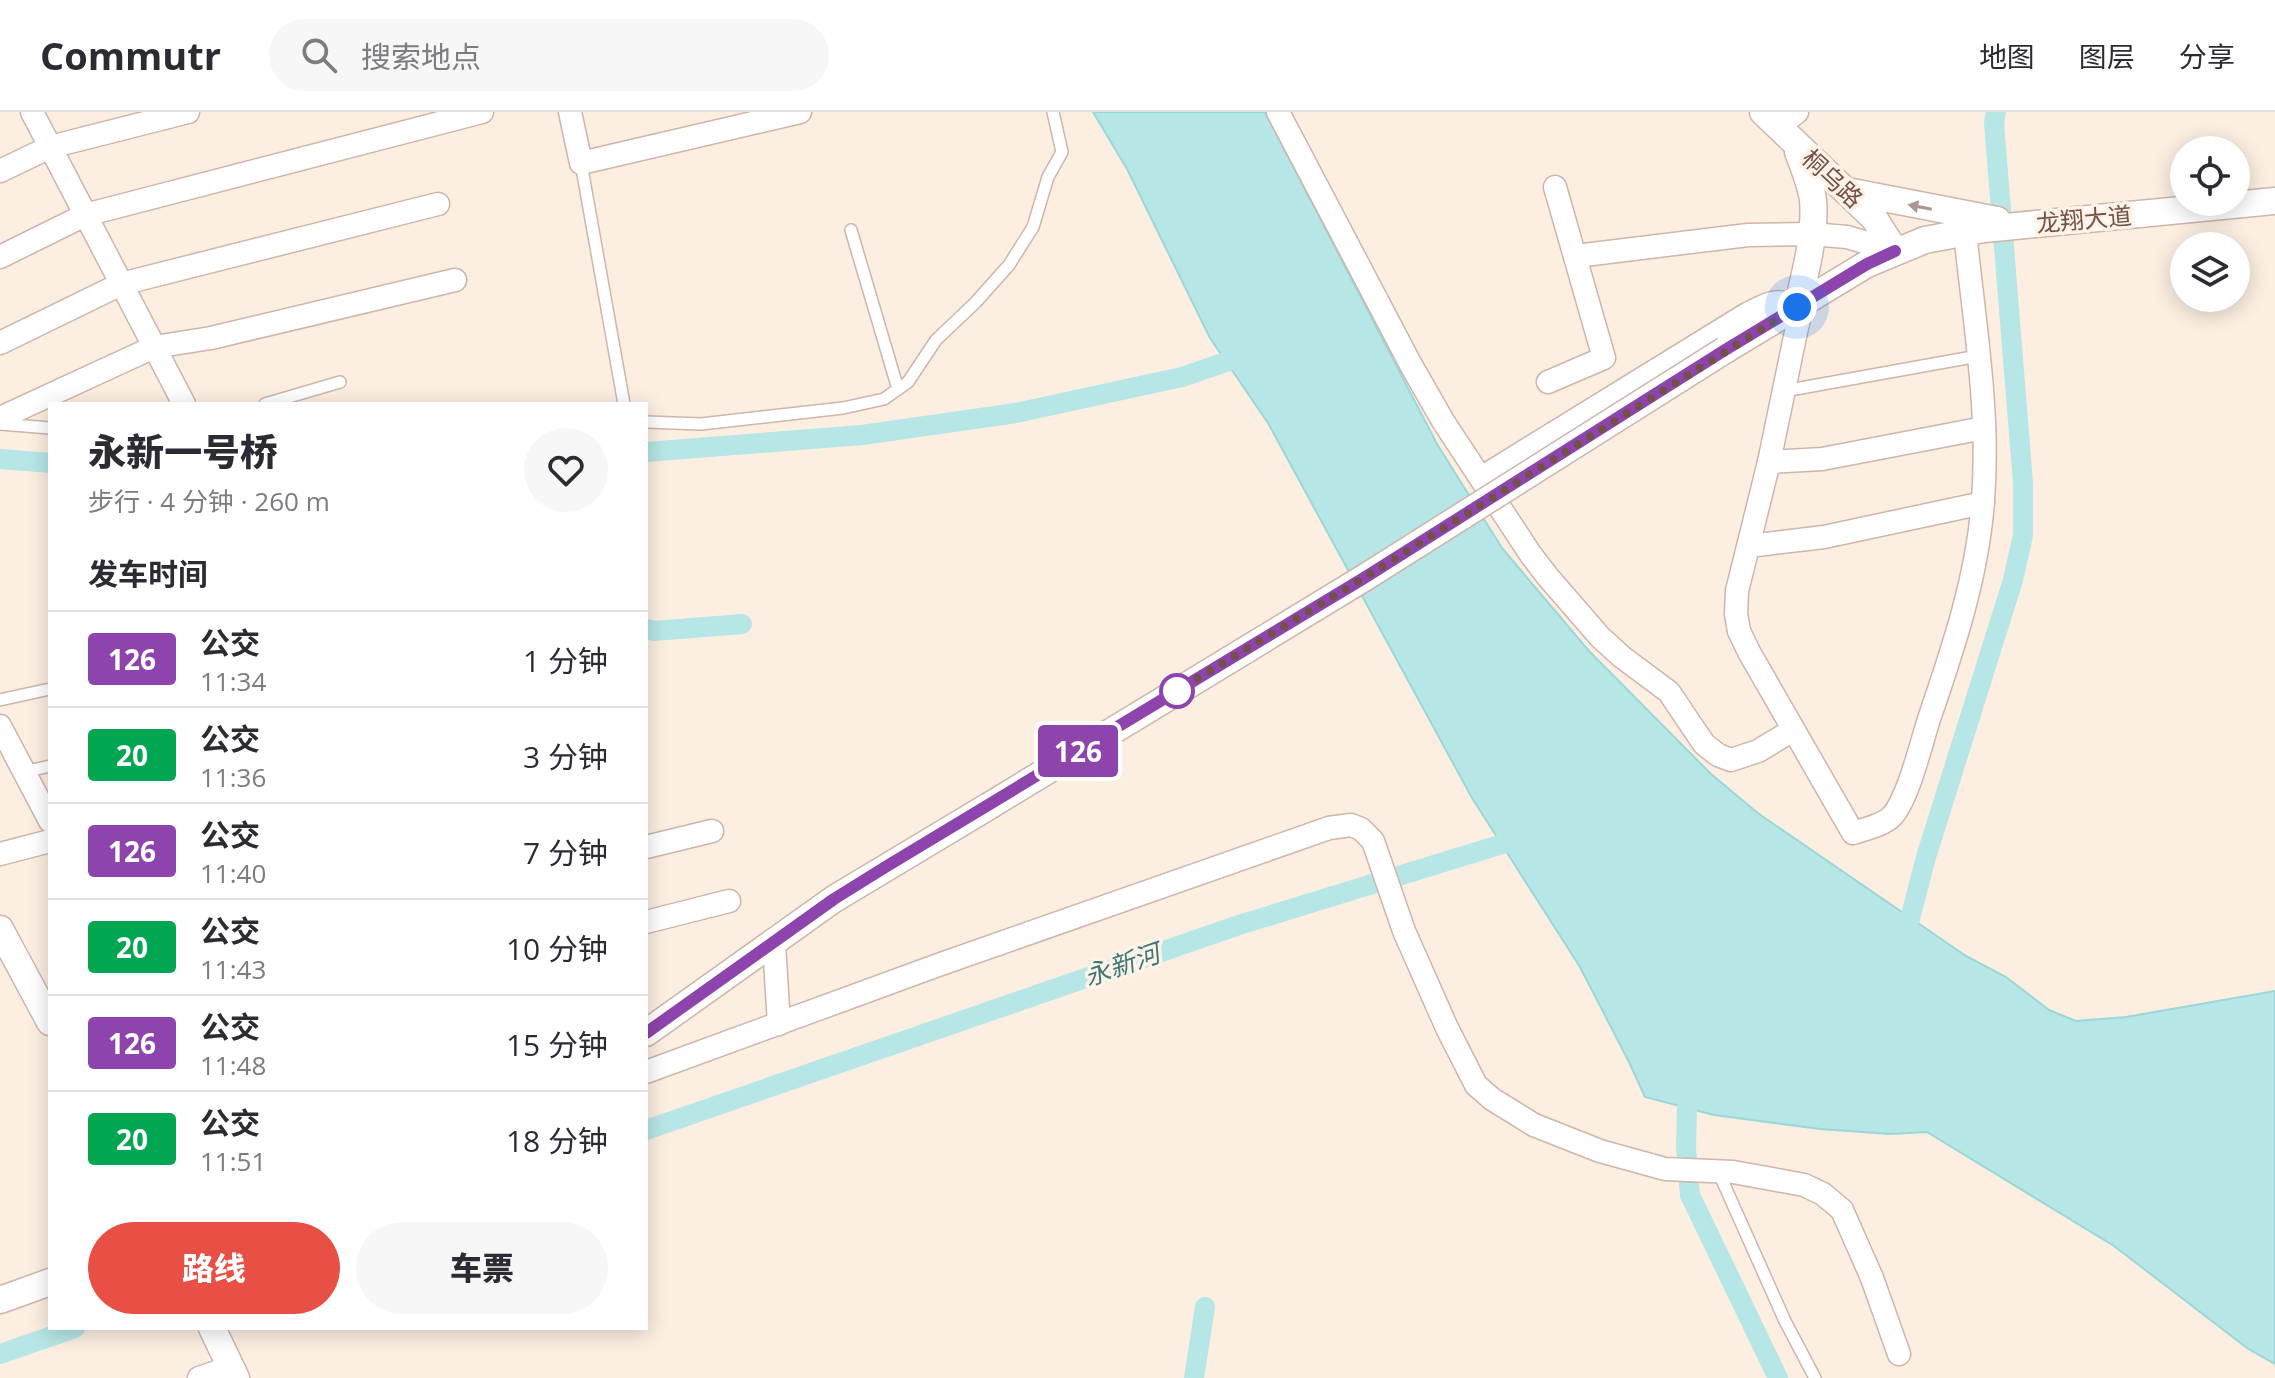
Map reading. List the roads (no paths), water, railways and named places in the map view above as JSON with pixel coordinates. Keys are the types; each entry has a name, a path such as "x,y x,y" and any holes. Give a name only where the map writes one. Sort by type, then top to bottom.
{"street":[{"path":"32,112 183,402"},
{"path":"0,171 50,147 188,112"},
{"path":"0,257 85,215 482,112"},
{"path":"570,112 581,163 800,112"},
{"path":"1278,112 1443,421 1548,577 1600,637 1669,692 1704,744 1718,755 1731,760 1758,751 1793,730"},
{"path":"1783,124 1807,176 1813,201 1811,234 1797,307 1799,319 1769,462 1737,591 1736,614 1739,631 1853,833 1892,817 1904,796 1950,657 1974,568 1983,503 1985,459 1974,231"},
{"name":"桐乌路","path":"1783,124 1843,190 1874,218 1895,251"},
{"path":"1548,382 1604,358 1555,187"},
{"path":"1843,190 2024,225"},
{"name":"龙翔大道","path":"648,1028 774,944 834,899 1364,578 1867,264 1925,240 1974,231 2275,201"},
{"path":"0,343 121,284 438,204"},
{"path":"1576,256 1748,235 1811,234 1847,237 1895,251"},
{"path":"0,421 154,347 211,338 455,280"},
{"path":"1481,478 1747,314 1783,300 1797,307"},
{"path":"1769,462 1822,459 1984,428"},
{"path":"1749,546 1824,537 1983,503"},
{"path":"0,726 48,817"},
{"path":"648,1071 1029,932 1329,828 1351,825 1361,829 1373,841 1400,918 1447,1028 1476,1085 1492,1099 1534,1125 1600,1151 1665,1169 1714,1170 1804,1185 1823,1194 1842,1210 1872,1278 1899,1354"},
{"path":"648,847 712,831"},
{"path":"0,854 48,842"},
{"path":"648,921 729,901"},
{"path":"0,929 43,993 48,1014"},
{"path":"774,944 779,1024"},
{"path":"0,1300 48,1283"},
{"path":"199,1378 234,1372 213,1330"}],"lane":[{"path":"648,422 701,424 843,408 884,399 908,382 936,340 1009,265 1033,227 1048,177 1062,152 1053,112"},
{"path":"581,163 624,402"},
{"path":"851,230 898,389"},
{"path":"1784,391 1978,356"},
{"path":"272,402 340,382"},
{"path":"0,421 48,428"},
{"path":"0,700 48,689"},
{"path":"24,772 48,766"},
{"path":"1714,1170 1815,1378"}],"water":[{"path":"1093,112 1265,112 1437,444 1502,548 1589,651 1711,774 1759,814 1966,956 2006,977 2049,1010 2076,1021 2126,1017 2275,991 2275,1364 2247,1348 2114,1246 1927,1132 1890,1134 1820,1129 1714,1115 1645,1097 1580,967 1472,798 1268,423 1210,338 1127,169"}],"waterway":[{"path":"1904,942 1926,857 2013,580 2023,535 2023,483 1994,123 1996,112"},
{"path":"648,452 862,435 1016,413 1182,377 1252,353"},
{"path":"0,459 48,463"},
{"path":"648,630 742,624"},
{"name":"永新河","path":"648,1129 1239,925 1509,842 1524,833"},
{"path":"1696,1084 1687,1108 1690,1195 1778,1378"},
{"path":"1194,1378 1205,1307"},
{"name":"永新河","path":"0,1354 69,1330"}]}
